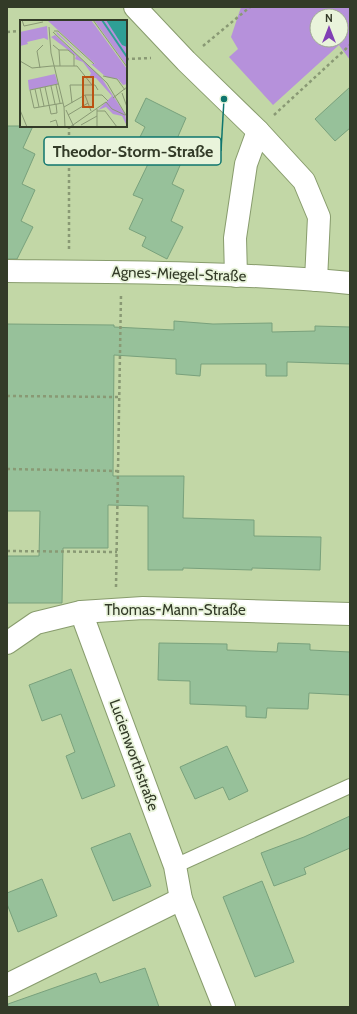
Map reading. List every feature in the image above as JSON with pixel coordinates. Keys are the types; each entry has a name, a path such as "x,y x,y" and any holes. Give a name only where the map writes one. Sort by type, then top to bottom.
{"street":[{"path":"136,7 186,61 258,131 304,181 319,217 316,280"},
{"path":"236,276 235,238 246,164 258,131"},
{"name":"Agnes-Miegel-Straße","path":"7,271 70,271 236,276 350,283"},
{"name":"Thomas-Mann-Straße","path":"7,643 36,623 81,612 143,608 350,614"},
{"name":"Lucienworthstraße","path":"81,612 174,866 181,899 224,1007"},
{"path":"7,986 181,899"}],"lane":[{"path":"174,866 350,786"}],"path":[{"path":"186,61 250,7"},
{"path":"7,32 20,31"},
{"path":"258,131 350,45"},
{"path":"69,127 70,271"},
{"path":"115,610 122,304"},
{"path":"7,396 120,397"},
{"path":"7,469 118,472"},
{"path":"7,551 117,552"}],"shaded area":[{"path":"241,7 350,7 350,60 341,48 349,48 349,8 309,8 309,48 336,48 273,105 229,57 238,49 231,37"}],"building":[{"path":"350,87 350,128 335,141 315,119"},
{"path":"146,98 186,118 173,148 185,154 172,184 184,190 171,221 183,227 167,259 142,246 146,237 129,229 143,199 133,195 148,164 131,155 145,127 135,121"},
{"path":"7,126 33,127 23,148 35,154 22,184 35,190 21,221 33,227 17,259 7,259"},
{"path":"174,321 213,324 272,323 272,332 315,331 315,326 350,327 350,364 287,362 287,376 266,376 266,364 201,364 200,376 176,374 176,359 114,355 113,476 184,476 183,518 254,520 254,536 321,537 320,570 183,568 183,570 148,570 148,506 108,505 108,548 63,548 62,603 7,603 7,556 39,556 40,511 7,511 7,324 114,325 114,327 174,330"},
{"path":"159,643 227,644 227,650 277,652 278,643 310,644 310,650 350,652 350,695 309,693 308,709 267,708 266,718 246,717 246,706 190,704 190,681 158,680"},
{"path":"71,669 115,786 82,799 66,756 75,752 61,714 42,721 29,685"},
{"path":"227,746 248,791 229,800 223,787 195,799 180,767"},
{"path":"350,816 350,848 304,868 306,874 274,886 261,853 304,837"},
{"path":"130,833 151,886 113,901 91,848"},
{"path":"42,879 57,916 18,932 7,904 7,893"},
{"path":"262,881 294,962 255,977 223,897"},
{"path":"145,968 159,1007 8,1007 8,1004 96,973 100,983"}],"place":[{"name":"Theodor-Storm-Straße","path":"224,99"}]}
